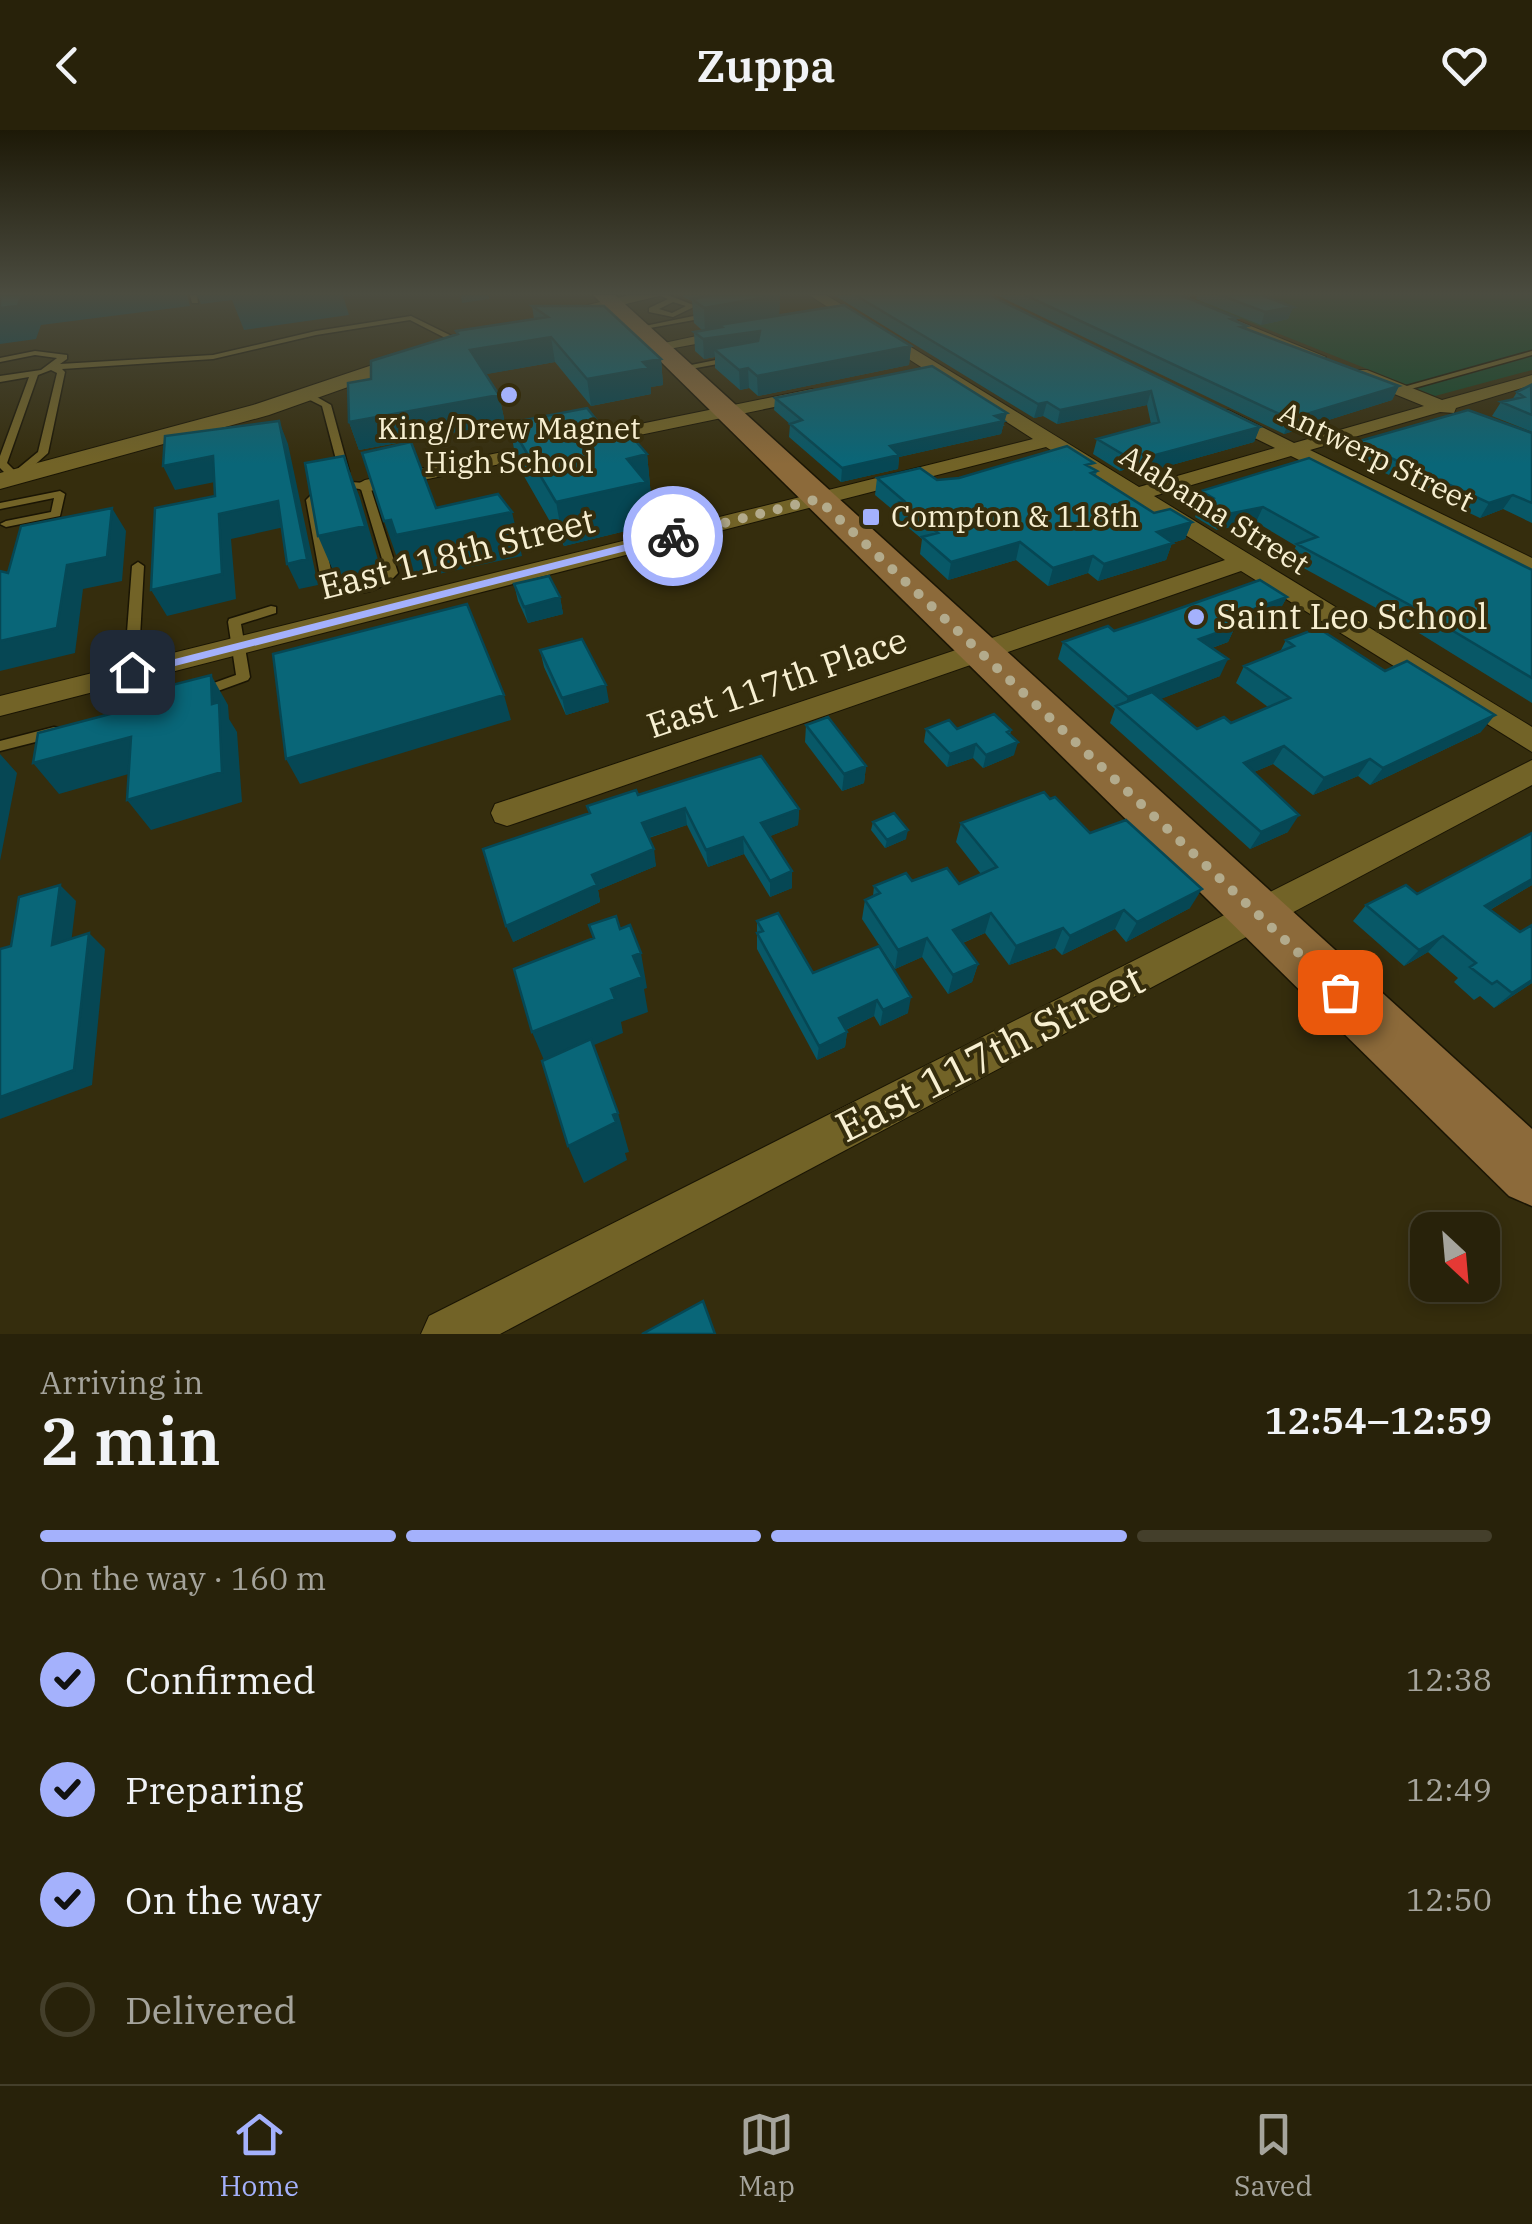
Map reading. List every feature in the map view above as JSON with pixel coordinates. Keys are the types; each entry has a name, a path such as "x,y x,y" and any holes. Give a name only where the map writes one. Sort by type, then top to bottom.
{"main road":[{"path":"663,351 1532,1173"}],"street":[{"path":"7,492 434,351"},
{"name":"Alabama Street","path":"904,351 1532,741"},
{"path":"1305,351 1466,416"},
{"path":"902,375 933,369"},
{"path":"1134,495 1532,380"},
{"path":"364,486 831,390"},
{"name":"Antwerp Street","path":"1205,406 1532,567"},
{"name":"East 118th Street","path":"0,706 1048,441"},
{"name":"East 117th Place","path":"507,813 1240,563"},
{"name":"East 117th Street","path":"446,1334 1532,771"}],"lane":[{"path":"0,379 55,367 147,364 185,351"},
{"path":"0,360 49,352 64,357 55,367"},
{"path":"1400,389 1532,353"},
{"path":"680,368 737,358"},
{"path":"7,492 42,453 62,372 55,367"},
{"path":"7,492 60,494 56,514 4,524 7,492 2,464 34,374"},
{"path":"307,396 326,405 344,471"},
{"path":"364,486 391,576 368,588 333,590 326,582 311,500 321,491 364,486"},
{"path":"132,672 138,566"},
{"path":"181,698 240,681 240,645 234,622 271,610"},
{"path":"0,746 72,727"}],"green space":[{"path":"1323,351 1532,351 1532,370 1435,396"}],"building":[{"path":"403,351 471,351 499,395 349,422 348,383 371,379 371,361"},
{"path":"563,351 653,351 661,359 643,362 649,368 587,379"},
{"path":"717,351 884,351 757,376 748,368 739,370"},
{"path":"949,351 1104,351 1260,427 1148,457 1138,452 1124,455 1097,439 1159,422 1151,391 1060,410 1047,402 1038,404"},
{"path":"1145,351 1306,351 1399,386 1290,419"},
{"path":"932,366 1007,413 995,416 1004,421 890,446 899,455 842,468 790,424 802,420 775,398"},
{"path":"1531,385 1532,415 1501,402 1524,397 1517,392"},
{"path":"587,408 602,427 621,424 647,454 627,459 646,482 556,502 509,423"},
{"path":"1468,410 1532,433 1532,503 1513,495 1489,503 1356,442"},
{"path":"279,421 307,559 287,564 278,501 219,514 222,574 151,590 155,508 215,496 213,456 163,466 165,436"},
{"path":"411,442 436,508 498,494 512,512 396,535 391,520 384,521 362,453"},
{"path":"1067,446 1094,463 1086,465 1097,471 1091,473 1154,513 1170,509 1192,522 1157,532 1173,543 1104,564 1093,556 1053,568 1020,542 951,562 922,537 938,533 877,478 920,468 937,480 959,478"},
{"path":"344,456 365,526 318,536 305,463"},
{"path":"1309,458 1532,570 1532,678 1297,544 1317,537 1263,507 1223,515 1201,502 1213,498 1201,491"},
{"path":"112,508 107,557 67,565 57,628 0,641 0,571 8,573 21,526"},
{"path":"549,576 560,597 524,607 514,584"},
{"path":"1260,580 1287,597 1226,619 1236,626 1199,639 1228,659 1128,697 1063,642 1108,626 1114,631"},
{"path":"467,604 504,695 286,759 273,654"},
{"path":"1318,628 1385,671 1407,661 1495,715 1383,768 1370,759 1324,778 1284,746 1244,763 1299,815 1261,832 1116,706 1152,692 1197,729 1224,717 1231,723 1290,698 1244,666 1294,646 1286,640"},
{"path":"582,639 606,685 562,698 540,650"},
{"path":"211,675 212,704 219,702 222,772 127,800 131,737 33,763 38,733 133,708 133,695"},
{"path":"994,714 1018,742 986,755 976,744 950,754 926,729 949,720 957,729"},
{"path":"828,717 866,766 844,774 806,725"},
{"path":"761,756 799,809 761,823 792,871 770,881 743,837 706,850 685,808 642,823 654,849 592,875 597,885 506,926 483,849 590,813 587,806 636,790 638,795"},
{"path":"1044,792 1050,799 1055,797 1090,833 1126,820 1202,889 1137,922 1124,910 1070,936 1063,928 1016,946 991,913 953,930 978,964 953,975 927,938 898,950 865,900 880,893 874,886 906,873 912,881 947,868 959,884 997,867 961,823"},
{"path":"894,813 908,830 887,840 873,822"},
{"path":"1532,833 1532,879 1485,906 1520,932 1532,925 1532,980 1512,993 1470,967 1476,963 1443,936 1419,950 1366,905 1406,885 1417,894"},
{"path":"60,885 52,945 89,933 74,1070 0,1097 0,949 11,946 19,897"},
{"path":"778,913 813,973 879,946 911,997 883,1010 877,1000 839,1018 847,1032 819,1046 757,933 763,931 757,921"},
{"path":"616,916 620,929 630,925 641,953 633,956 642,977 611,989 615,999 532,1032 514,969 594,938 589,925"},
{"path":"591,1039 618,1113 613,1115 616,1122 568,1146 542,1061"},
{"path":"703,1301 715,1334 642,1334"}],"way so far":[{"path":"673,536 818,499 1340,992"}],"place":[{"name":"King/Drew Magnet High School","path":"509,395"},
{"name":"Compton & 118th","path":"871,517"},
{"name":"Saint Leo School","path":"1196,617"}],"route":[{"path":"132,672 673,536"}]}
